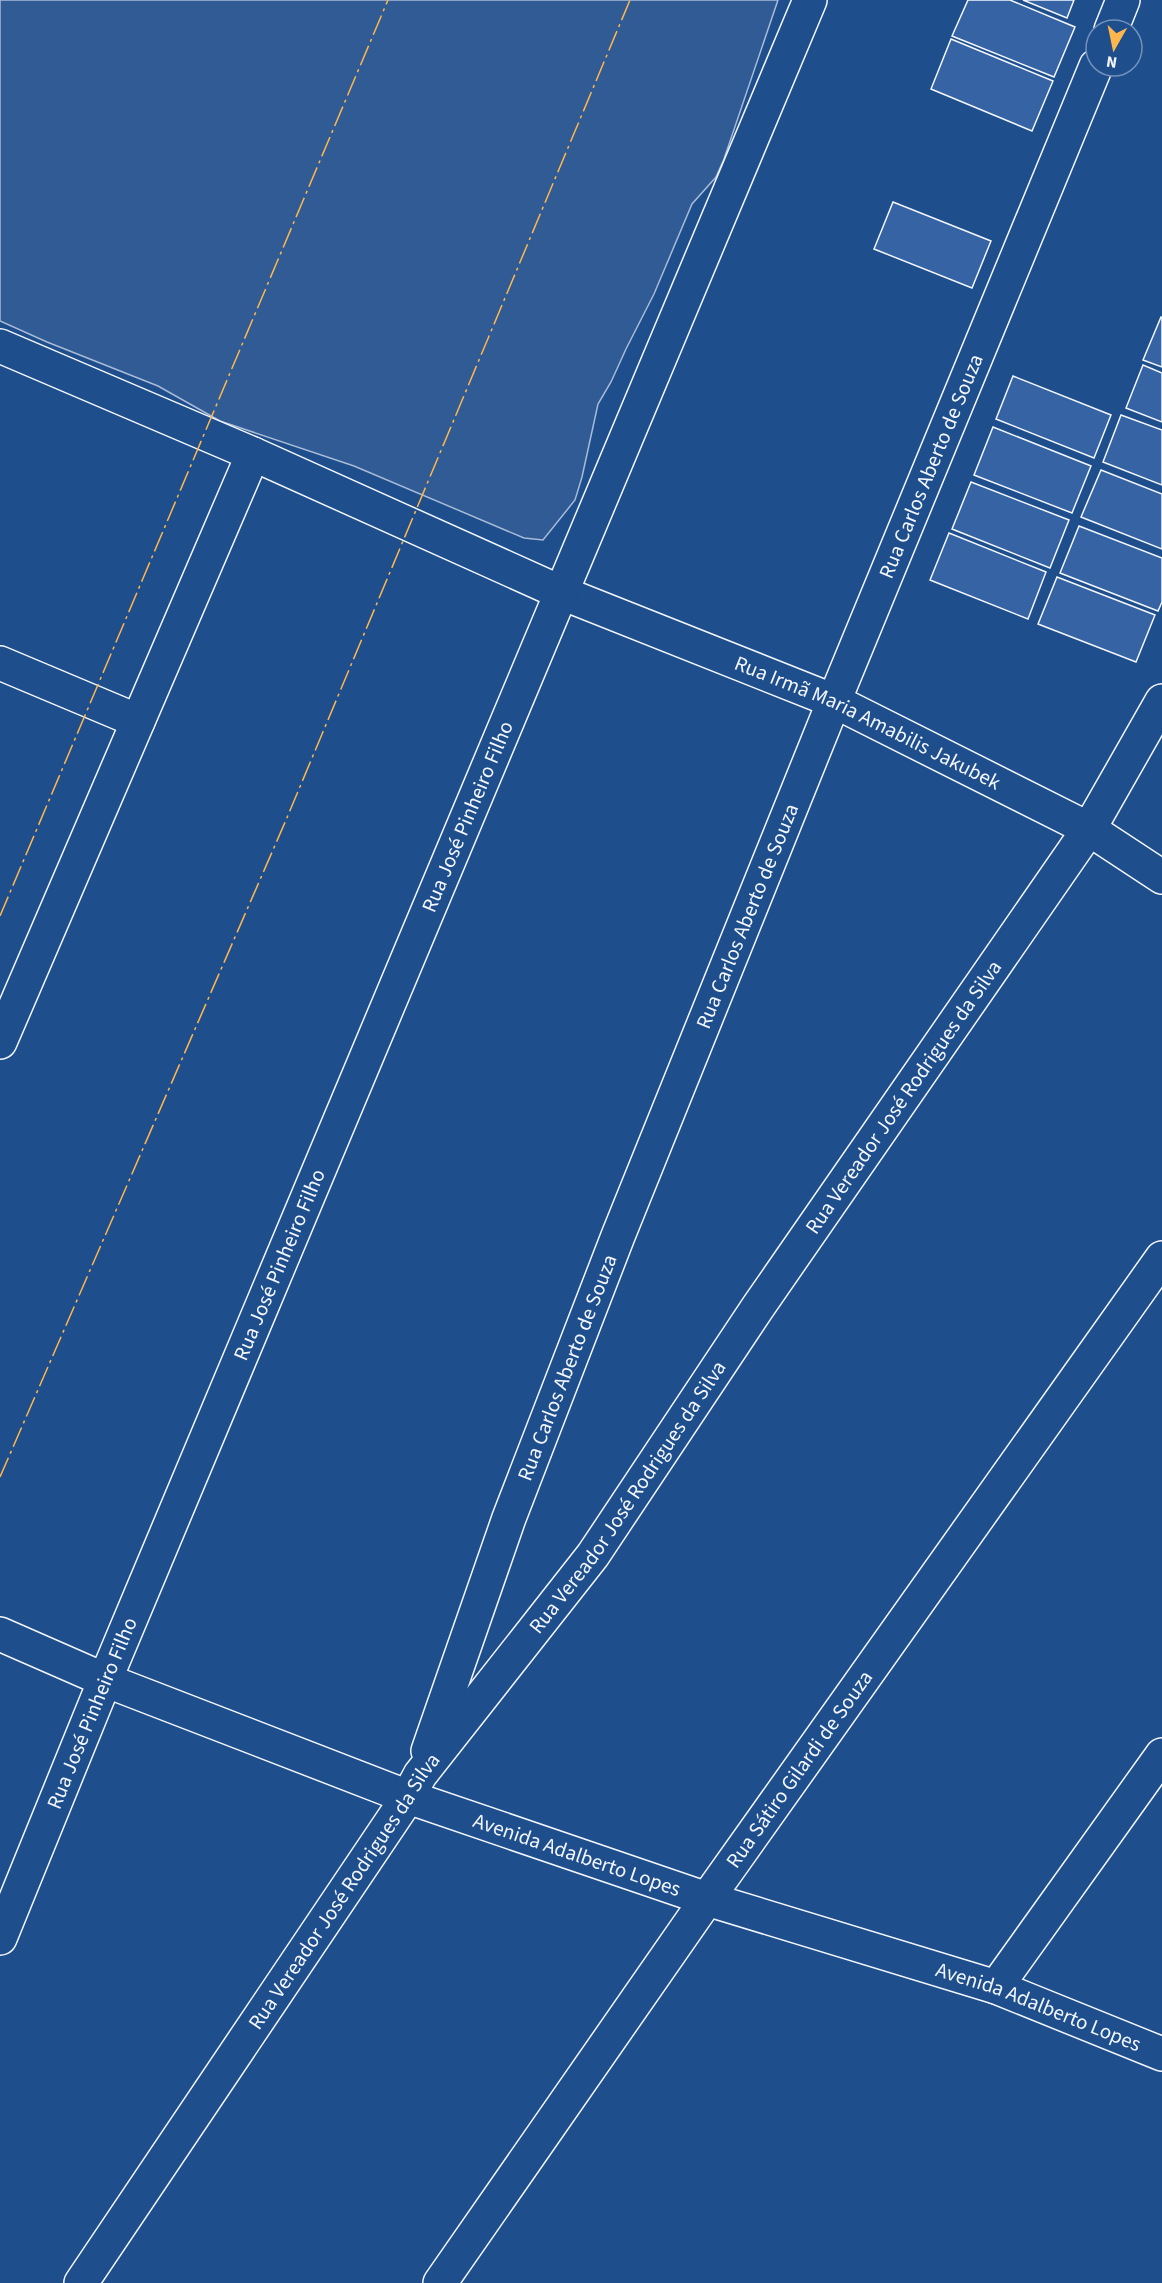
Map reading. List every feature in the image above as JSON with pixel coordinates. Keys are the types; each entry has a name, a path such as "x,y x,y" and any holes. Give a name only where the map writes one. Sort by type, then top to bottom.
{"street":[{"name":"Rua José Pinheiro Filho","path":"0,1938 105,1680 810,0"},
{"path":"1116,18 1123,0"},
{"name":"Rua Carlos Aberto de Souza","path":"414,1786 513,1507 623,1225 834,701 1091,78"},
{"name":"Rua Irmã Maria Amabilis Jakubek","path":"0,346 253,454 562,592 834,701 1089,829 1162,877"},
{"path":"0,1042 10,989 138,720 253,454"},
{"path":"0,663 138,720"},
{"name":"Rua Vereador José Rodrigues da Silva","path":"81,2283 414,1786 593,1555 758,1307 1089,829 1162,701"},
{"name":"Rua Sátiro Gilardi de Souza","path":"440,2283 707,1899 1162,1258"},
{"name":"Avenida Adalberto Lopes","path":"0,1634 105,1680 414,1786 707,1899 996,1987 1162,2054"},
{"path":"996,1987 1162,1755"}],"shaded area":[{"path":"0,0 778,0 724,159 716,177 692,204 654,294 598,404 575,500 543,540 524,538 354,466 220,421 158,386 0,321"}],"building":[{"path":"968,0 1010,0 1075,27 1054,77 952,36"},
{"path":"1023,0 1074,0 1067,18"},
{"path":"951,39 1053,81 1032,131 931,89"},
{"path":"893,202 991,241 972,288 874,249"},
{"path":"1162,317 1162,367 1143,360"},
{"path":"1143,365 1162,373 1162,422 1126,408"},
{"path":"1013,376 1111,415 1094,458 996,419"},
{"path":"1121,415 1162,430 1162,485 1103,462"},
{"path":"993,427 1091,466 1072,513 974,475"},
{"path":"1101,470 1162,494 1162,549 1081,517"},
{"path":"971,482 1069,520 1050,568 952,529"},
{"path":"1079,526 1162,558 1162,602 1158,611 1060,573"},
{"path":"949,533 1046,572 1028,619 930,580"},
{"path":"1057,577 1155,615 1136,662 1038,624"}],"power":[{"path":"0,916 388,0"},
{"path":"0,1477 286,820 630,0"}]}
